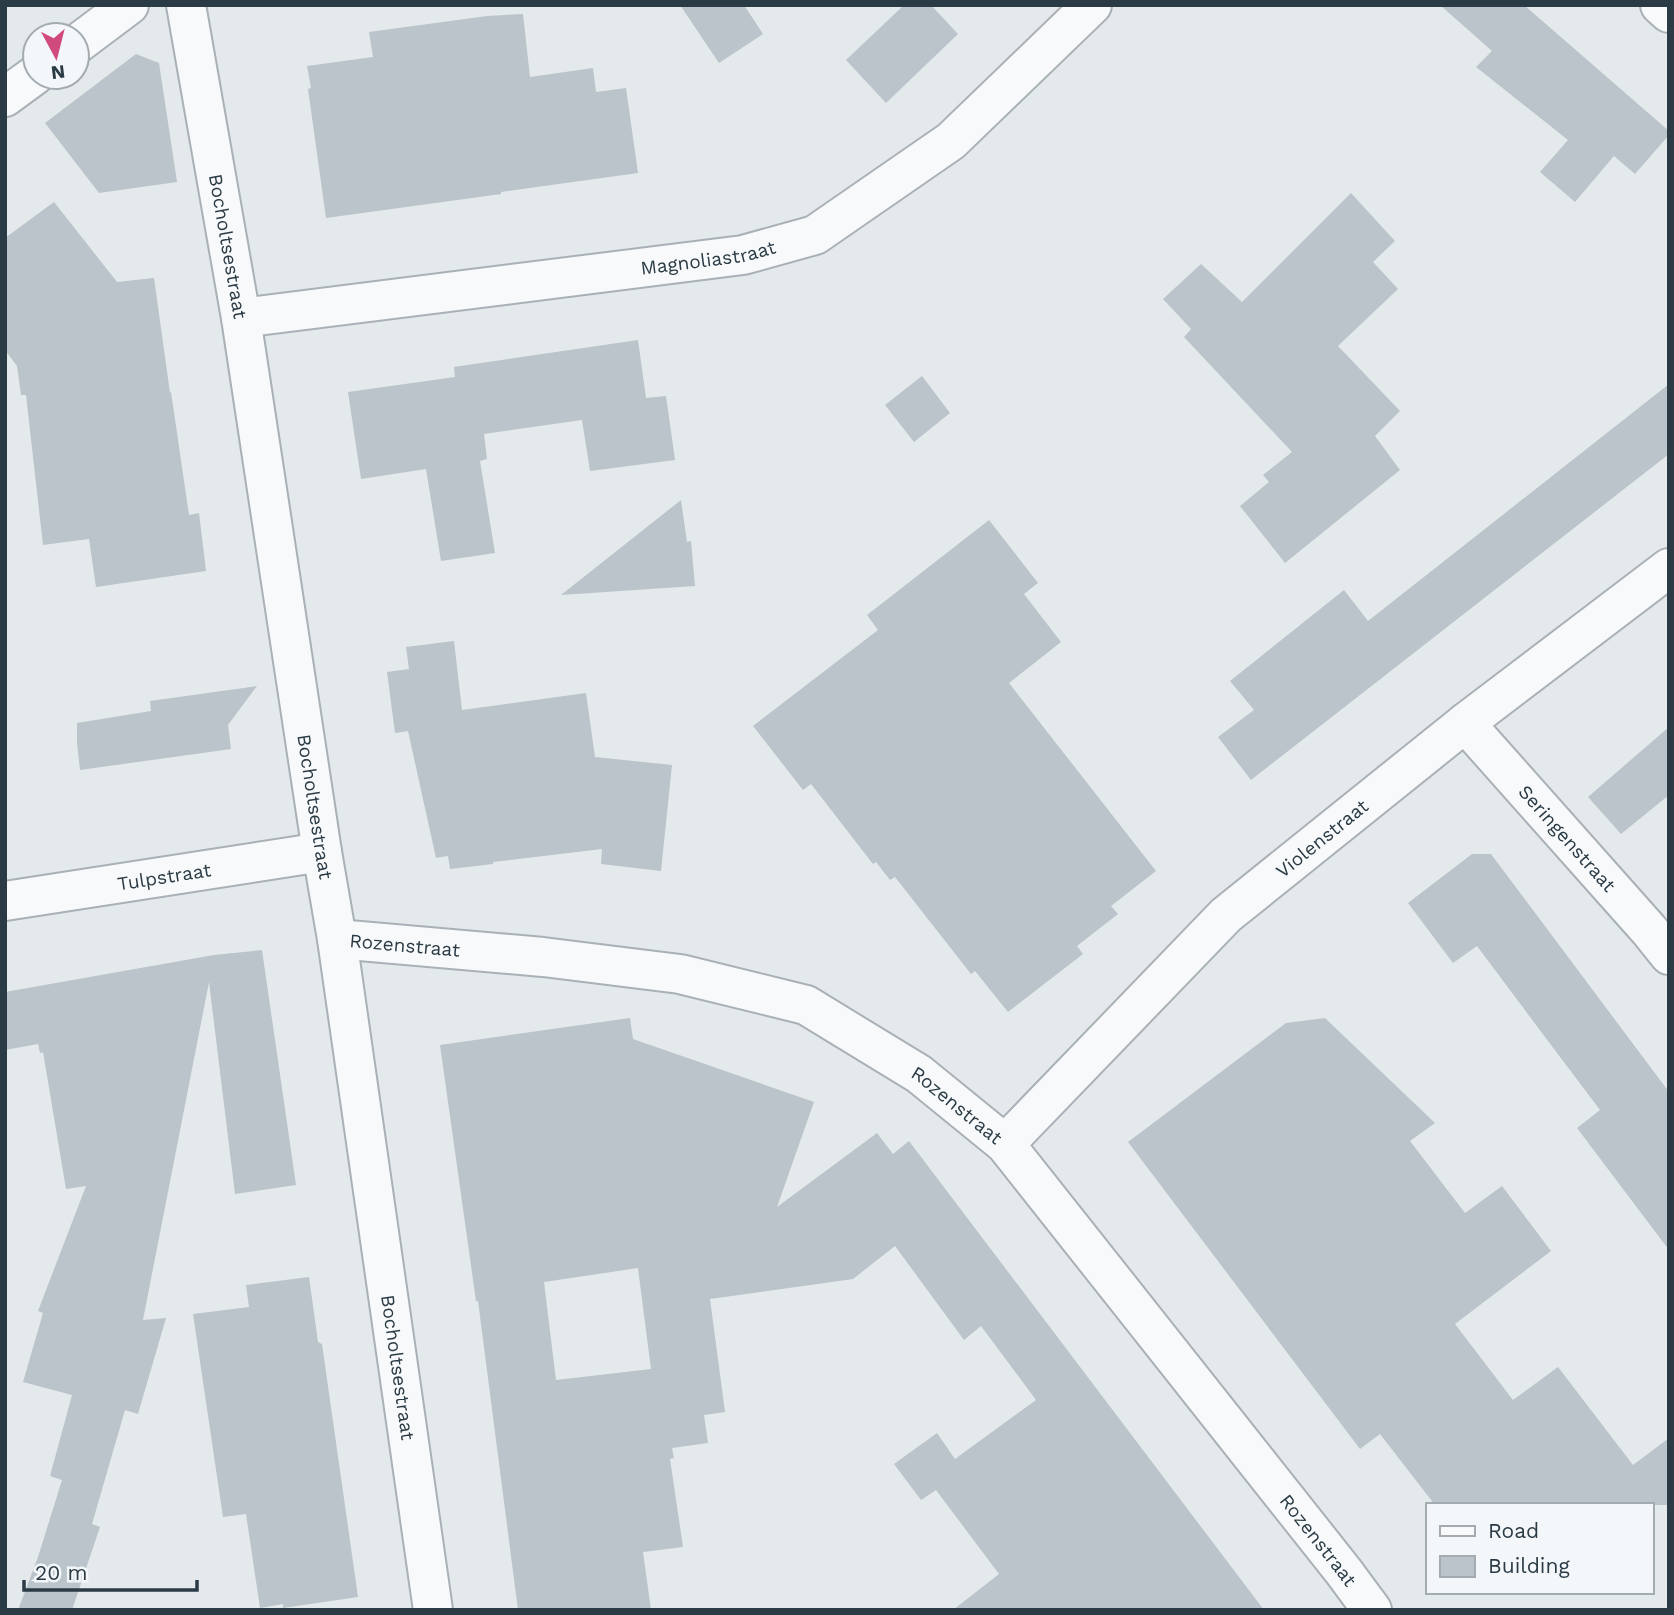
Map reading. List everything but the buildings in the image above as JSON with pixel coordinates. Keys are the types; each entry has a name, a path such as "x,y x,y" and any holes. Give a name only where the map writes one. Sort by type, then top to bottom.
{"street":[{"path":"91,34 129,5"},
{"name":"Bocholtsestraat","path":"186,5 241,318 337,939 433,1610"},
{"path":"1660,5 1669,13"},
{"name":"Magnoliastraat","path":"241,318 743,255 815,235 951,141 1077,10"},
{"path":"5,97 21,85"},
{"name":"Violenstraat","path":"1005,1144 1226,915 1465,723 1669,568"},
{"name":"Seringenstraat","path":"1465,723 1662,933"},
{"name":"Tulpstraat","path":"5,901 322,852"},
{"name":"Rozenstraat","path":"337,939 543,957 680,974 806,1005 919,1074 1005,1144 1372,1610"}]}
